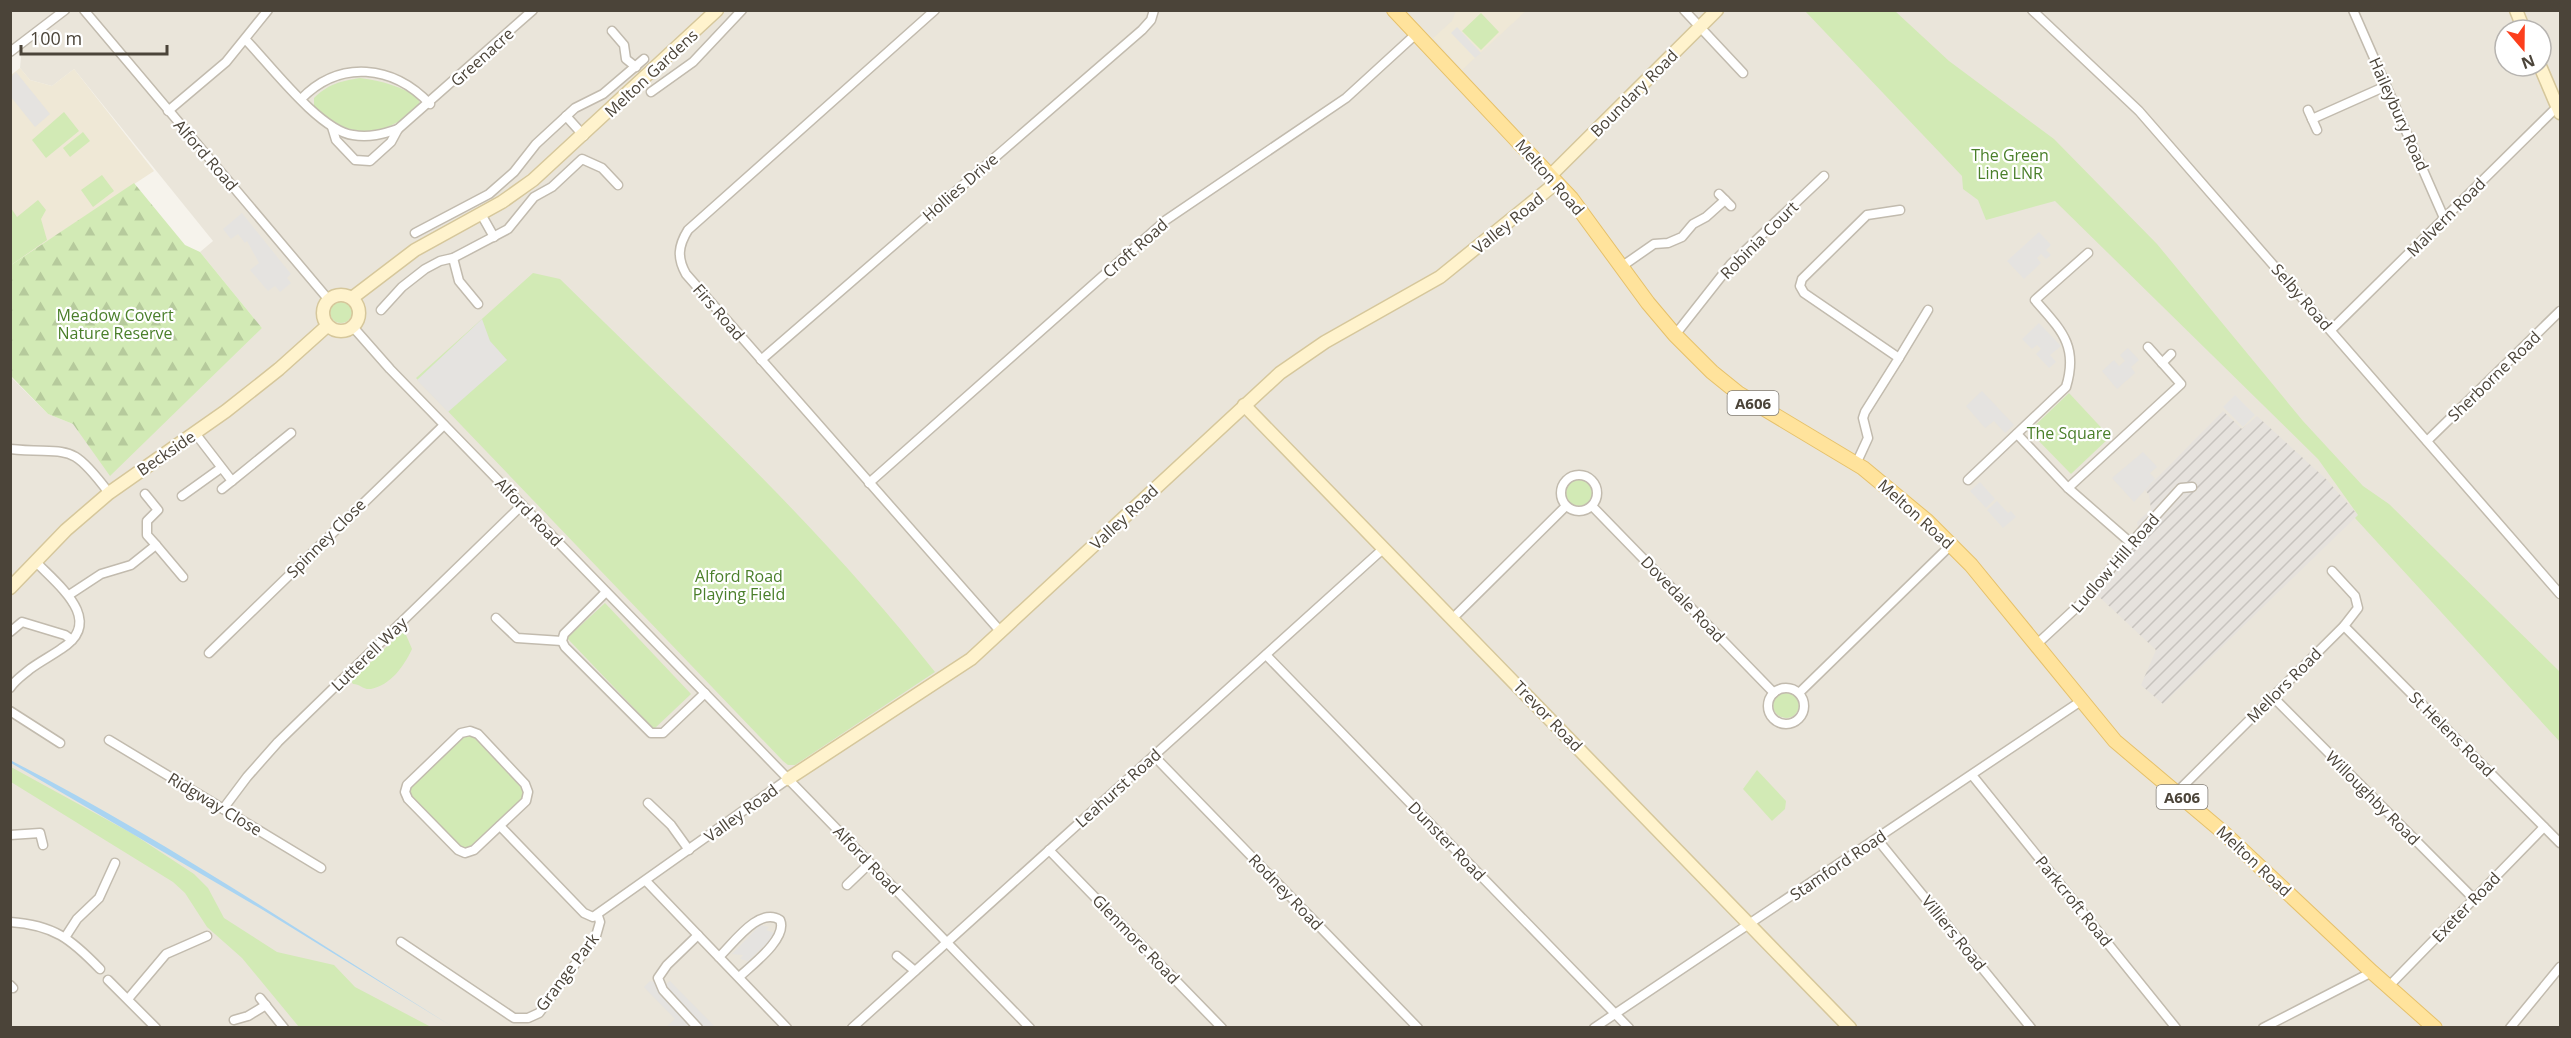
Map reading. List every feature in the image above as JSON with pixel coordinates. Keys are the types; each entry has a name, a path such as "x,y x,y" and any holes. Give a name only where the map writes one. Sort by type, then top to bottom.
{"main road":[{"name":"Melton Road","path":"1394,10 1553,179 1674,335 1712,372 1738,393 1856,464 1891,490 1952,544 2115,741 2238,846 2435,1028"}],"street":[{"path":"10,52 65,10"},
{"name":"Alford Road","path":"84,10 328,299"},
{"path":"168,111 226,62 268,10"},
{"name":"Greenacre","path":"246,40 301,99 332,127 350,135 374,136 398,129 430,104 533,10"},
{"name":"Melton Gardens","path":"352,298 415,250 481,214 533,180 584,136 717,10"},
{"name":"Melton Gardens","path":"651,92 693,62 742,10"},
{"name":"Firs Road","path":"935,10 688,230 683,238 679,257 686,274 1001,632"},
{"name":"Hollies Drive","path":"761,360 1142,30 1151,20 1154,10"},
{"path":"1684,10 1743,73"},
{"name":"Boundary Road","path":"1553,179 1717,10"},
{"name":"Selby Road","path":"2032,10 2139,111 2560,594"},
{"name":"Haileybury Road","path":"2353,10 2444,218"},
{"name":"Melton Gardens","path":"612,31 624,45 627,60 636,67"},
{"name":"Croft Road","path":"869,483 1166,220 1346,98 1416,34"},
{"name":"Melton Gardens","path":"416,233 489,194 514,172 536,144 575,108 603,94 644,59"},
{"path":"301,99 314,85 334,76 356,71 381,73 402,80 430,104"},
{"path":"2546,78 2560,108"},
{"path":"2312,119 2386,87"},
{"name":"Malvern Road","path":"2331,330 2560,108"},
{"path":"2308,110 2317,130"},
{"path":"566,116 584,136"},
{"name":"Greenacre","path":"332,127 336,140 355,160 370,161 392,142 398,129"},
{"path":"381,310 402,287 425,269 440,261 453,258 508,229 534,197 552,187 582,159 602,168 618,185"},
{"name":"Robinia Court","path":"1674,335 1731,264 1824,176"},
{"name":"Valley Road","path":"598,916 788,779 944,679 1001,632 1280,372 1325,342 1440,277 1553,179"},
{"path":"1621,267 1654,244 1668,243 1682,237 1693,224 1706,218 1725,200"},
{"path":"1899,358 1804,293 1800,286 1802,279 1867,215 1900,210"},
{"path":"481,214 494,237"},
{"path":"1968,480 2061,393 2068,380 2068,341 2035,300 2088,253"},
{"path":"453,258 459,281 478,304"},
{"path":"340,294 352,298 359,313 353,327 344,331 327,326 322,312 328,299 340,294"},
{"path":"1856,464 1868,443 1863,418 1865,412 1928,310"},
{"name":"Sherborne Road","path":"2427,441 2560,311"},
{"name":"Beckside","path":"10,588 66,530 109,493 195,433 279,369 327,326"},
{"name":"Alford Road","path":"353,327 444,425 1030,1028"},
{"path":"2068,488 2181,384 2148,347"},
{"path":"2162,363 2171,354"},
{"name":"Trevor Road","path":"1244,405 1850,1028"},
{"name":"Spinney Close","path":"209,653 444,425"},
{"path":"195,433 232,481"},
{"path":"222,489 291,433"},
{"path":"2017,435 2068,488 2131,543"},
{"path":"10,448 66,451 86,464 109,493"},
{"path":"182,496 221,468"},
{"path":"1582,474 1592,480 1597,490 1592,506 1576,511 1566,506 1560,496 1562,485 1570,476 1582,474"},
{"name":"Ludlow Hill Road","path":"2037,644 2090,595 2162,502 2181,488 2192,486"},
{"path":"145,494 158,510 147,520 147,535 183,577"},
{"name":"Lutterell Way","path":"223,809 278,742 522,505"},
{"path":"1452,618 1566,506"},
{"name":"Dovedale Road","path":"1592,506 1774,693"},
{"path":"1799,693 1952,544"},
{"path":"69,595 101,574 131,565 156,545"},
{"name":"Leahurst Road","path":"852,1028 1384,548"},
{"path":"10,688 48,655 61,649 72,640 81,623 80,614 69,595 36,562"},
{"name":"Mellors Road","path":"2176,793 2344,626 2358,608 2355,596 2332,571"},
{"path":"606,592 564,634 562,641 565,647 651,733 663,733 705,693"},
{"path":"496,618 517,638 562,641"},
{"path":"10,632 22,622 64,635 72,640"},
{"name":"St Helens Road","path":"2344,626 2560,843"},
{"name":"Dunster Road","path":"1266,655 1629,1028"},
{"path":"1784,688 1799,693 1804,708 1799,718 1789,724 1778,722 1770,714 1768,703 1774,693 1784,688"},
{"name":"Willoughby Road","path":"2272,697 2474,899"},
{"name":"Stamford Road","path":"1594,1028 2081,701"},
{"path":"10,711 60,743"},
{"path":"470,731 478,734 518,776 528,792 526,801 500,826 474,850 465,853 458,850 408,799 405,792 407,785 461,733 470,731"},
{"name":"Ridgway Close","path":"109,740 321,868"},
{"name":"Rodney Road","path":"1154,756 1418,1028"},
{"name":"Parkcroft Road","path":"1972,775 2176,1028"},
{"name":"Valley Road","path":"648,802 671,825 689,850"},
{"path":"500,826 584,913 588,916 598,916"},
{"name":"Exeter Road","path":"2388,987 2544,827"},
{"path":"10,835 40,833 43,845"},
{"name":"Villiers Road","path":"1877,839 2031,1028"},
{"name":"Glenmore Road","path":"1049,850 1222,1028"},
{"path":"66,936 77,919 99,898 115,863"},
{"path":"847,885 870,863"},
{"path":"646,881 787,1028"},
{"name":"Grange Park","path":"401,942 514,1018 528,1018 538,1013 596,936 600,922 598,916"},
{"path":"719,957 761,918 770,917 780,920 782,927 779,937 739,977"},
{"path":"10,922 31,924 66,936 100,969"},
{"path":"698,935 662,971 658,978 663,990 698,1028"},
{"path":"128,999 166,954 207,936"},
{"path":"897,956 915,971"},
{"path":"2510,1028 2560,967"},
{"path":"2263,1028 2372,972"},
{"path":"108,980 156,1028"},
{"path":"234,1020 248,1016 263,1002 284,1028"}],"shaded area":[{"path":"11,11 2560,11 2560,1027 11,1027 10,376 48,414 73,424 262,328 200,252 213,241 74,69 52,86 30,80 20,68 21,57 11,44"},
{"path":"1456,11 1526,11 1462,70 1433,38 1452,21"},
{"path":"1457,27 1481,53 1475,58 1451,33"},
{"path":"20,68 30,80 52,86 74,69 154,171 11,265 11,75"},
{"path":"16,72 50,114 35,127 11,97 11,77"},
{"path":"242,213 291,274 287,278 291,283 280,292 275,286 268,291 250,270 259,263 247,241 245,243 238,234 231,239 223,229"},
{"path":"2039,232 2051,245 2046,250 2051,255 2046,259 2041,254 2037,258 2041,263 2024,279 2007,261"},
{"path":"482,319 490,341 507,360 448,412 417,380"},
{"path":"2039,323 2061,346 2050,355 2056,362 2049,368 2036,354 2041,349 2037,345 2032,349 2022,339"},
{"path":"2128,348 2139,360 2131,367 2135,373 2117,389 2102,371 2114,360 2119,366 2125,361 2120,355"},
{"path":"1982,391 2014,425 2005,433 1994,421 1985,428 1966,406"},
{"path":"2235,395 2255,415 2243,427 2223,407"},
{"path":"2223,411 2242,429 2257,416 2326,479 2358,515 2163,704 2141,685 2156,650 2094,592 2141,540 2137,522 2151,509 2149,495 2145,490"},
{"path":"2143,452 2157,467 2150,473 2155,479 2134,502 2112,478"},
{"path":"1980,482 1995,499 1986,508 1970,491"},
{"path":"1997,501 2008,513 2011,511 2016,517 2003,528 1987,510"},
{"path":"760,925 769,927 766,930 777,934 748,961 740,959 743,955 732,954"},
{"path":"650,981 665,985 670,981 715,1027 666,1027 675,1019 644,987"}],"green space":[{"name":"The Green Line LNR","path":"1805,11 1895,11 1949,61 2054,139 2157,244 2303,421 2363,486 2389,504 2560,672 2560,742 2355,518 2358,515 2318,459 2055,201 1986,220 1978,200 1963,189 1962,176"},
{"path":"1481,13 1499,32 1481,50 1462,31"},
{"path":"360,78 384,82 405,90 419,98 420,107 392,125 367,132 341,126 314,106 314,98 324,89"},
{"path":"64,112 79,131 46,158 32,140"},
{"path":"83,132 90,141 70,157 63,148"},
{"path":"102,175 114,191 93,207 81,190"},
{"name":"Meadow Covert Nature Reserve","path":"134,183 185,245 200,252 262,328 110,476 73,424 48,414 11,376 11,265"},
{"path":"38,200 46,210 41,219 47,240 11,265 11,208 17,217"},
{"name":"Alford Road Playing Field","path":"533,273 560,279 706,421 847,568 935,672 795,765 788,765 783,761 416,378"},
{"path":"341,301 349,304 352,312 349,320 341,323 333,320 330,312 333,304"},
{"name":"The Square","path":"2069,393 2110,437 2071,474 2029,431"},
{"path":"1579,480 1589,483 1592,493 1589,503 1579,506 1569,503 1566,493 1569,483"},
{"path":"605,603 691,694 654,729 567,638"},
{"path":"404,630 412,649 396,674 385,683 371,689 353,684 351,681"},
{"path":"1786,692 1795,696 1799,705 1795,714 1786,718 1777,714 1773,705 1777,696"},
{"path":"470,731 525,784 526,801 465,853 408,799 407,785"},
{"path":"11,767 133,834 194,874 208,888 224,918 277,952 334,965 355,987 431,1027 299,1027 242,958 207,927 185,893 173,882 11,782"},
{"path":"1757,770 1786,801 1785,809 1772,821 1743,789"}],"water":[{"path":"10,760 124,822 179,855 453,1027 263,910 11,763"}]}
